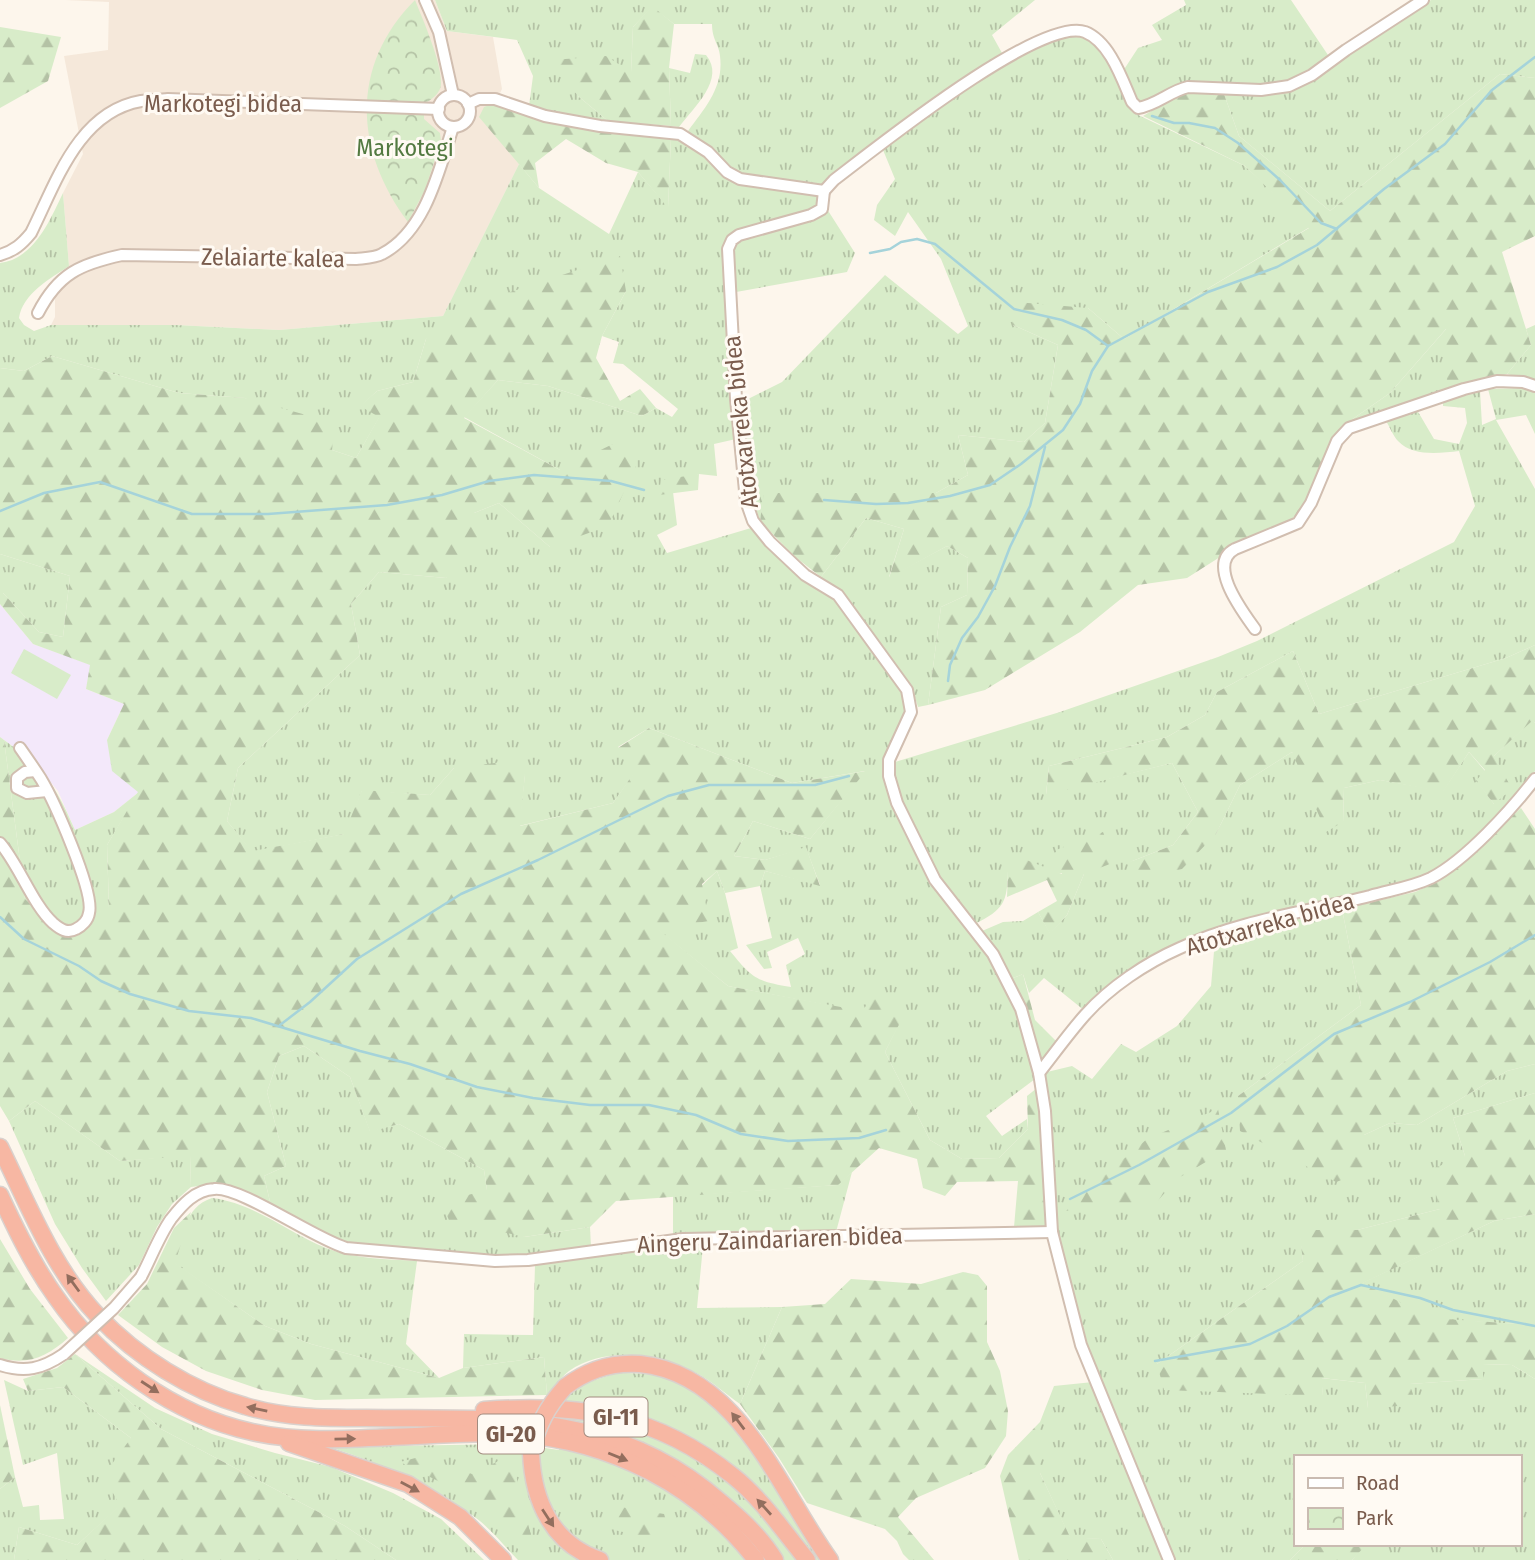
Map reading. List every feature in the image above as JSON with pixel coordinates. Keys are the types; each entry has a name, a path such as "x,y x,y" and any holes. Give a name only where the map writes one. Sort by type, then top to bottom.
{"highway":[{"name":"GI-20","path":"0,1147 49,1247 97,1315 133,1348 185,1382 244,1406 305,1417 504,1420 553,1424 589,1432 651,1454 701,1486 744,1522 775,1560"},
{"name":"GI-20","path":"0,1195 44,1279 69,1315 97,1345 128,1372 162,1395 215,1420 253,1432 324,1439 495,1433 537,1436 578,1444 618,1457 674,1485 725,1525 757,1560"},
{"path":"600,1560 572,1546 544,1514 536,1494 531,1453 542,1416 565,1387 580,1376 597,1369 633,1364 667,1370 700,1386 729,1410 761,1452 830,1560"},
{"name":"GI-11","path":"373,1419 532,1406 595,1412 640,1422 689,1444 735,1477 766,1509 807,1560"},
{"path":"253,1432 408,1484 460,1517 503,1560"}],"street":[{"path":"425,0 439,32 453,95"},
{"path":"468,104 479,99 495,99 545,116 600,126 680,134 694,142 727,172 740,179 824,191 834,180 992,65 1030,44 1062,31 1084,32 1102,44 1132,102 1139,108 1188,87 1261,90 1290,86 1312,75 1423,0"},
{"path":"453,95 462,97 468,104 470,113 466,122 453,127 441,119 439,109 443,100 453,95"},
{"name":"Markotegi bidea","path":"0,255 22,244 31,233 77,143 97,121 140,101 169,99 439,109"},
{"name":"Zelaiarte kalea","path":"38,313 48,292 69,274 96,261 122,255 356,259 379,255 400,243 419,217 440,169 453,127"},
{"name":"Atotxarreka bidea","path":"824,191 822,209 811,215 739,235 732,240 728,248 735,385 746,501 753,521 770,542 805,575 838,595 907,690 911,712 889,760 889,776 897,803 934,880 993,954 1021,1009 1039,1073 1045,1111 1052,1232"},
{"path":"1255,629 1230,588 1224,573 1225,560 1229,552 1291,528 1303,518 1332,450 1342,434 1368,421 1486,384 1510,382 1535,386"},
{"path":"0,843 50,921 64,931 74,931 84,923 90,904 85,882 47,791 20,748"},
{"path":"36,771 25,772 17,778 18,788 27,793 47,791"},
{"name":"Atotxarreka bidea","path":"1039,1073 1086,1013 1117,986 1181,947 1274,918 1414,885 1434,876 1500,821 1535,779"},
{"name":"Aingeru Zaindariaren bidea","path":"0,1365 19,1370 35,1369 64,1354 114,1308 141,1277 170,1221 185,1203 198,1192 216,1188 235,1193 328,1243 346,1248 469,1261 528,1261 683,1239 1052,1232"},
{"path":"1052,1232 1081,1345 1169,1560"}],"shaded area":[{"path":"65,0 435,0 447,31 493,37 502,89 495,103 480,117 519,164 443,316 279,330 176,325 51,325 55,317 55,297 69,266 63,193 83,154 64,56 108,50 109,2"},
{"path":"0,604 33,644 91,665 86,689 124,704 107,740 139,792 114,812 75,830 58,791 34,762 0,737"}],"green space":[{"name":"Markotegi","path":"415,0 431,42 441,84 439,90 424,104 424,119 440,133 441,141 425,190 408,222 390,195 377,167 367,109 370,81 379,53 394,26"},
{"path":"435,0 1035,0 992,35 1002,53 821,185 741,175 688,131 712,96 719,78 720,56 712,24 674,24 652,7 633,27 631,72 578,96 608,121 529,106 533,76 517,40 447,31"},
{"path":"1184,0 1291,0 1330,58 1304,76 1290,81 1142,103 1134,98 1123,71 1138,48 1162,40 1152,25 1186,5"},
{"path":"1431,0 1535,0 1535,78 1500,74 1330,211 1239,136 1224,94 1286,92 1306,84 1349,51"},
{"path":"652,6 674,24 669,68 671,126 608,121 578,96 552,60 606,56 631,72 633,27"},
{"path":"0,27 61,37 48,81 0,108"},
{"path":"1061,34 1079,34 1095,43 1116,76 1132,112 1245,166 1310,227 1124,339 1088,308 1013,325 1058,345 1045,423 1024,442 958,435 968,475 936,493 765,493 760,521 751,493 740,403 782,382 885,275 958,334 968,326 941,259 908,212 895,236 874,220 877,205 895,179 883,150 992,68"},
{"path":"695,54 706,55 711,64 710,83 679,127 671,126 669,68 690,73"},
{"path":"1500,74 1535,78 1535,236 1502,252 1531,345 1507,374 1447,391 1446,329 1390,393 1334,435 1302,508 1285,526 1227,548 1220,557 1187,578 1138,585 1080,632 985,690 928,705 941,607 967,595 968,558 947,546 889,578 904,529 866,518 821,577 794,556 760,521 764,493 936,493 968,475 958,435 1024,442 1045,423 1058,345 1013,325 1016,302 1088,308 1124,339 1309,228 1245,166 1143,116 1183,92 1224,94 1239,136 1330,211"},
{"path":"495,103 582,126 671,138 668,208 638,172 606,163 566,139 535,163 539,188 479,117 484,107"},
{"path":"671,138 687,142 736,183 813,194 820,198 855,253 847,272 725,294 736,439 714,444 717,476 699,474 659,494 673,492 677,525 657,535 667,553 751,528 798,577 834,597 903,689 908,711 888,779 936,885 991,956 1017,1008 1035,1079 986,1116 1002,1136 1027,1119 1028,1129 999,1158 962,1159 930,1140 885,1052 906,1009 863,1012 728,986 657,929 717,871 738,948 730,951 744,968 756,977 791,987 786,965 805,954 798,938 767,952 772,968 764,969 746,945 772,938 760,886 765,871 820,885 806,848 765,860 734,856 753,821 810,839 865,771 792,783 649,728 618,747 639,767 613,803 519,826 525,775 454,768 430,795 362,791 345,834 252,852 227,821 238,768 360,655 351,604 379,572 446,578 474,513 499,503 550,547 560,470 464,417 498,380 548,386 642,416 656,408 672,417 678,409 623,364 613,363 619,342 602,336 626,291 426,339 413,382 377,391 361,406 380,416 356,458 332,450 245,398 179,393 52,356 24,371 0,368 0,263 12,260 31,246 46,226 63,193 69,266 38,288 26,301 19,318 34,331 51,325 176,325 279,330 443,316 519,164 539,188 609,234 638,172 668,207"},
{"path":"620,256 626,291 602,336 596,358 620,401 640,389 656,408 642,416 548,386 498,380 464,418 560,470 623,439 637,464 608,526 550,547 499,503 474,513 486,537 446,578 379,572 351,604 360,655 238,768 227,821 252,851 344,834 362,790 430,795 454,768 511,761 525,775 520,826 613,803 638,767 618,748 649,728 792,783 866,771 810,839 753,821 734,856 765,860 806,847 820,886 765,871 760,886 725,893 717,871 702,884 709,921 658,929 728,986 862,1011 872,998 907,1009 885,1052 930,1140 962,1159 999,1158 1028,1129 1027,1096 1037,1088 1047,1227 1014,1227 1018,1181 957,1182 945,1196 923,1188 917,1159 879,1148 838,1185 616,1201 590,1227 524,1237 449,1220 441,1202 487,1190 484,1170 399,1124 370,1132 350,1077 304,1046 279,1056 267,1092 286,1166 264,1176 271,1206 221,1183 191,1187 190,1156 120,1161 35,1101 9,1121 0,1106 0,737 4,740 25,899 61,931 109,907 107,845 138,792 112,771 107,740 124,704 86,689 90,665 33,644 0,604 0,593 3,593 39,632 63,637 70,576 0,554 0,368 24,371 52,356 179,393 245,398 335,423 332,450 356,458 379,417 360,406 377,391 413,382 426,339 461,308"},
{"path":"1535,325 1535,381 1507,374 1531,345 1526,329"},
{"path":"1447,328 1447,391 1344,425 1390,393"},
{"path":"1521,388 1535,393 1535,434 1526,415 1496,420 1535,489 1535,645 1506,658 1319,714 1293,651 1217,692 1205,715 1167,737 1049,766 1046,794 1172,763 1198,812 1173,845 1130,862 1216,834 1240,785 1292,752 1343,822 1344,788 1380,780 1443,791 1469,752 1485,771 1477,781 1494,804 1494,756 1532,720 1535,723 1535,771 1494,822 1432,874 1180,945 1085,1011 1044,978 1029,993 1023,974 1011,979 982,931 1003,922 1023,921 1038,912 1050,933 1067,915 1084,874 1008,871 1002,904 975,924 948,890 911,826 897,782 895,762 1060,712 1218,657 1257,641 1454,542 1475,506 1459,451 1427,453 1411,450 1398,441 1386,421 1417,410 1434,439 1459,444 1467,423 1465,408 1443,406 1443,400 1480,391 1482,425 1496,419 1488,389"},
{"path":"699,474 698,490 659,495 661,480"},
{"path":"866,518 904,529 889,577 947,546 968,558 967,595 941,607 928,705 918,707 911,685 841,594 821,577"},
{"path":"0,554 70,576 63,637 39,632 3,593 0,593"},
{"path":"1535,645 1535,723 1532,721 1494,756 1512,789 1494,804 1476,781 1485,770 1469,752 1443,792 1380,780 1344,788 1343,822 1326,832 1292,752 1240,785 1216,834 1182,869 1138,881 1130,862 1173,845 1198,812 1172,763 1046,795 1049,766 1167,737 1205,715 1217,692 1293,651 1319,714 1506,658"},
{"path":"24,649 71,675 57,699 11,673"},
{"path":"4,740 30,760 55,789 75,830 114,812 139,792 107,845 109,908 60,931 25,899"},
{"path":"1521,808 1535,829 1535,1064 1507,1071 1417,1125 1390,1123 1364,1135 1375,1168 1336,1182 1240,1131 1238,1096 1361,1005 1342,909 1415,892 1440,881"},
{"path":"1103,832 1115,862 1084,874 1067,915 1050,934 1038,912 1057,901 1047,880 1007,897 1008,871 1024,859 1062,874 1056,850"},
{"path":"1342,909 1361,1005 1238,1096 1364,1135 1390,1123 1417,1125 1507,1071 1535,1064 1535,1093 1453,1118 1465,1156 1440,1209 1357,1230 1300,1230 1303,1261 1157,1364 1323,1395 1321,1378 1365,1383 1368,1408 1409,1384 1483,1379 1483,1364 1512,1365 1535,1379 1535,1560 1352,1560 1363,1546 1521,1546 1521,1455 1294,1455 1294,1546 1304,1546 1290,1560 1175,1560 1114,1419 1078,1323 1055,1230 1043,1084 1047,1072 1072,1066 1092,1079 1121,1044 1136,1052 1177,1026 1211,986 1215,940 1275,922"},
{"path":"1023,974 1035,1020 1059,1044 1040,1067 1011,979"},
{"path":"304,1046 350,1077 370,1131 399,1124 484,1170 487,1190 524,1237 590,1227 591,1247 506,1259 353,1246 326,1236 271,1206 264,1176 286,1166 267,1092 279,1056"},
{"path":"1535,1093 1535,1214 1494,1221 1363,1283 1431,1318 1535,1325 1535,1379 1512,1365 1483,1364 1483,1379 1410,1384 1413,1405 1368,1408 1365,1383 1322,1378 1323,1396 1164,1390 1157,1364 1303,1261 1299,1230 1357,1230 1440,1209 1429,1170 1465,1156 1453,1118"},
{"path":"35,1101 120,1161 190,1155 191,1187 172,1204 157,1227 139,1265 106,1301 55,1224 9,1121"},
{"path":"1218,1109 1226,1150 1177,1179 1154,1205 1062,1211 1147,1139"},
{"path":"852,1172 836,1232 673,1236 673,1196 837,1185"},
{"path":"212,1198 242,1206 337,1252 371,1258 417,1261 406,1344 439,1378 311,1344 265,1326 174,1263 190,1216 203,1202"},
{"path":"191,1212 175,1263 265,1326 311,1344 439,1378 463,1368 544,1357 547,1395 315,1400 262,1390 206,1371 162,1347 118,1315 147,1284 174,1228"},
{"path":"1535,1214 1535,1325 1431,1319 1362,1283 1494,1221"},
{"path":"0,1239 30,1289 68,1338 37,1358 20,1361 0,1358"},
{"path":"703,1246 697,1308 782,1307 740,1404 686,1368 635,1355 617,1355 584,1363 566,1373 547,1395 544,1357 463,1368 464,1334 533,1335 535,1265 644,1249"},
{"path":"963,1272 978,1275 987,1286 987,1342 1000,1371 1008,1411 1006,1436 985,1468 916,1498 898,1517 934,1560 909,1560 897,1541 885,1529 807,1503 740,1404 782,1307 825,1304 851,1279 921,1284"},
{"path":"75,1354 155,1408 212,1434 331,1467 393,1493 441,1519 484,1560 396,1560 345,1526 161,1429"},
{"path":"75,1354 161,1429 345,1526 396,1560 14,1560 19,1527 77,1545 120,1505 103,1476 131,1438 63,1387 28,1391 23,1379 57,1368"},
{"path":"617,1373 647,1374 669,1379 700,1396 722,1415 741,1436 776,1485 820,1560 518,1560 482,1522 442,1495 388,1468 330,1447 517,1444 559,1450 566,1397 586,1383"},
{"path":"4,1380 28,1391 63,1387 131,1438 121,1505 77,1545 19,1527 14,1560 0,1560 0,1489 15,1477 23,1507 39,1505 40,1520 64,1519 57,1453 23,1465"},
{"path":"1093,1382 1164,1560 1113,1560 1101,1539 1070,1538 1040,1473 1040,1422 1054,1386"},
{"path":"0,1405 15,1477 0,1489"},
{"path":"1040,1422 1040,1473 1070,1537 1101,1539 1113,1560 1019,1560 1000,1476 1008,1455"},
{"path":"511,1455 532,1540 524,1555 462,1493 400,1462 423,1456 472,1474"},
{"path":"609,1505 664,1514 673,1543 614,1530"},
{"path":"1304,1546 1365,1546 1352,1560 1290,1560"}],"waterway":[{"path":"824,500 876,504 908,503 950,496 990,485 1063,430 1080,404 1092,371 1108,346 1208,292 1277,267 1317,245 1384,189 1445,144 1492,90 1535,57"},
{"path":"1152,116 1174,123 1215,128 1238,143 1280,180 1321,223 1337,229"},
{"path":"870,253 917,239 935,244 1014,309 1062,320 1086,330 1108,346"},
{"path":"948,681 950,665 962,638 978,617 995,586 1030,506 1045,447"},
{"path":"0,511 44,493 100,482 192,514 268,514 387,505 442,495 489,481 534,475 611,481 644,490"},
{"path":"280,1025 357,959 461,894 538,860 668,796 709,785 815,785 849,776"},
{"path":"0,917 24,939 130,994 189,1011 251,1018 410,1064 477,1087 590,1105 649,1105 696,1115 741,1134 788,1141 859,1138 886,1130"},
{"path":"1070,1199 1139,1165 1231,1113 1334,1034 1410,1002 1490,962 1535,935"},
{"path":"1155,1361 1250,1344 1287,1326 1329,1297 1361,1285 1420,1298 1453,1310 1535,1326"}]}
